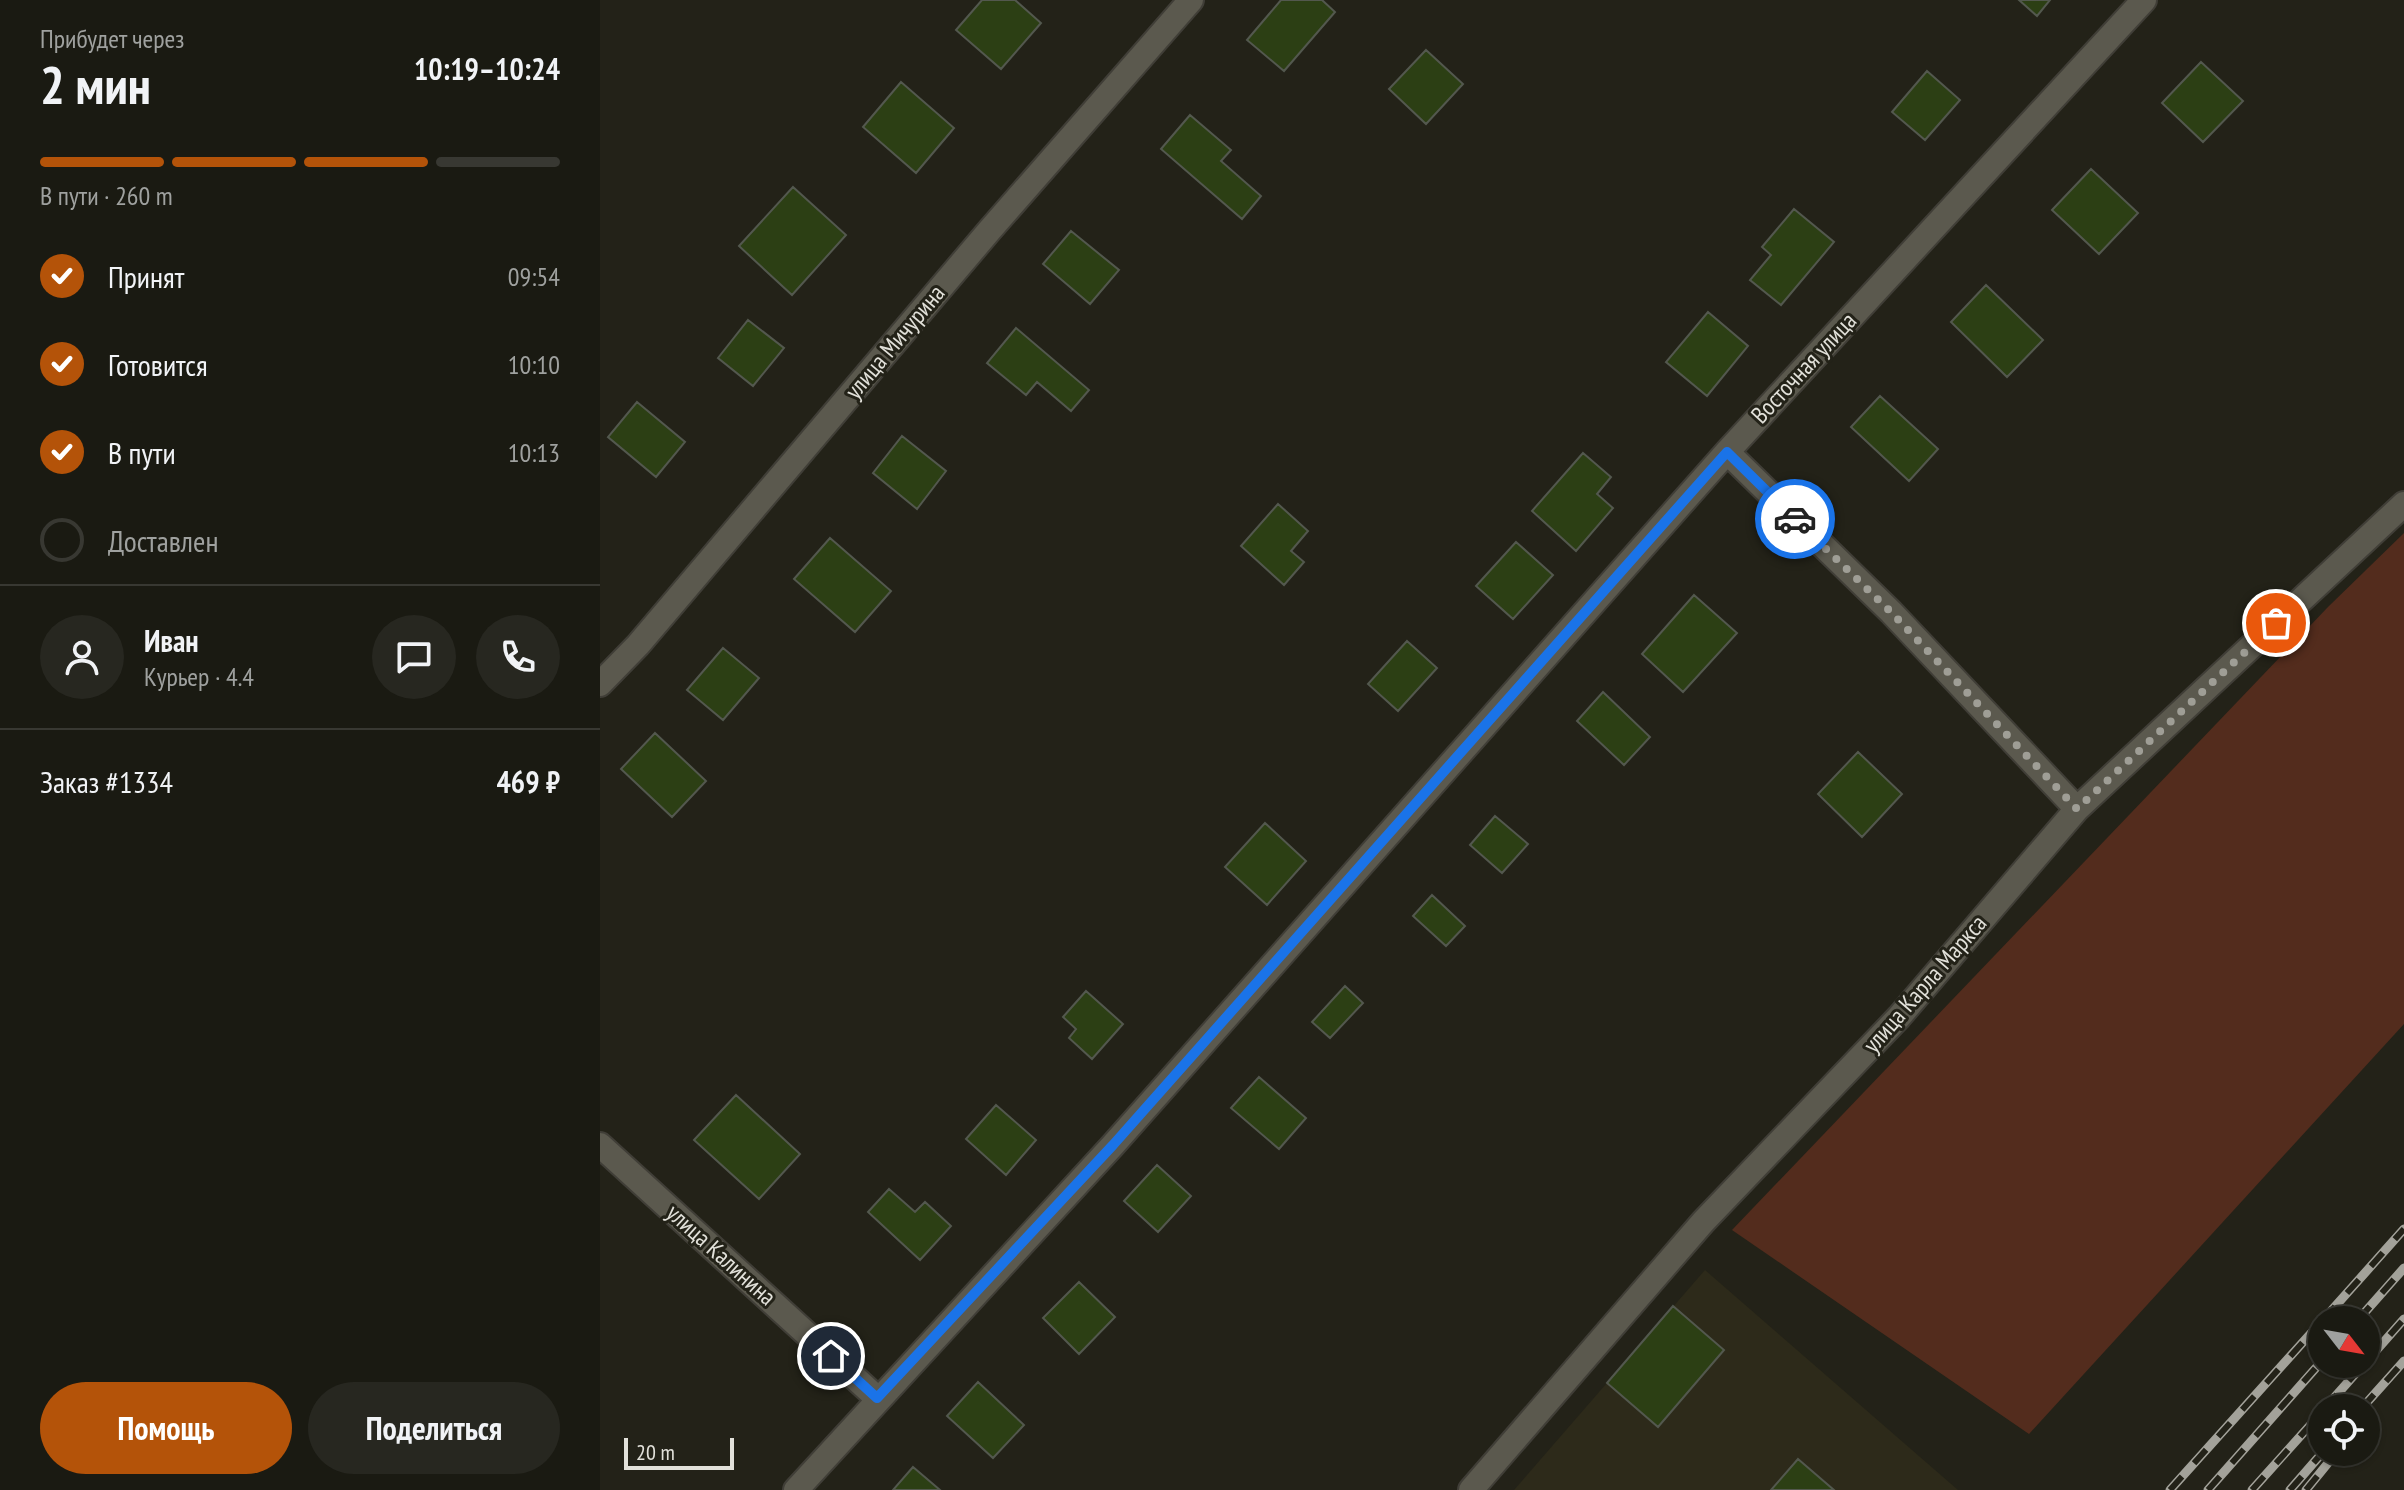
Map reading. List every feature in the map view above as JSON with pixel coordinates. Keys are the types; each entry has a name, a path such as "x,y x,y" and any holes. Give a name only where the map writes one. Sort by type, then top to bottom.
{"street":[{"name":"улица Мичурина","path":"600,684 638,645 989,231 1191,0"},
{"name":"Восточная улица","path":"796,1490 877,1398 1113,1145 1727,452 2141,1"},
{"path":"1727,452 1891,612 2077,809"},
{"name":"улица Карла Маркса","path":"1471,1490 1703,1222 1899,1017 2077,809 2404,504"},
{"name":"улица Калинина","path":"600,1145 877,1398"}],"shaded area":[{"path":"2404,533 2404,1024 2029,1434 1732,1230 2328,607"},
{"path":"1705,1270 1958,1490 1514,1490"}],"building":[{"path":"982,0 1015,0 1041,23 1001,69 956,30"},
{"path":"1281,0 1322,0 1335,12 1284,71 1247,40"},
{"path":"2019,0 2050,0 2037,16"},
{"path":"1426,50 1463,84 1426,124 1389,89"},
{"path":"2201,62 2243,101 2203,142 2162,103"},
{"path":"1927,71 1960,100 1925,140 1892,112"},
{"path":"901,82 954,128 916,173 863,127"},
{"path":"1190,115 1231,150 1221,161 1261,196 1242,219 1161,149"},
{"path":"2091,169 2138,213 2099,254 2052,210"},
{"path":"793,187 846,235 792,295 739,246"},
{"path":"1794,209 1834,242 1781,305 1750,280 1771,255 1762,247"},
{"path":"1071,231 1119,270 1090,304 1043,264"},
{"path":"1986,285 2043,340 2007,377 1951,322"},
{"path":"1708,312 1748,346 1707,396 1666,362"},
{"path":"748,320 784,348 753,386 718,358"},
{"path":"1016,328 1089,390 1071,411 1037,382 1026,395 987,363"},
{"path":"1880,396 1938,449 1909,481 1851,427"},
{"path":"637,402 685,442 656,477 608,437"},
{"path":"902,436 946,471 917,509 873,473"},
{"path":"1583,453 1611,477 1597,494 1613,508 1576,551 1532,511"},
{"path":"1278,504 1308,531 1291,551 1304,562 1284,585 1241,546"},
{"path":"830,538 891,591 855,632 794,579"},
{"path":"1516,542 1553,575 1513,619 1476,586"},
{"path":"1694,595 1737,633 1683,692 1642,654"},
{"path":"1407,641 1437,668 1398,711 1368,684"},
{"path":"723,648 759,678 723,720 687,690"},
{"path":"1603,692 1650,737 1624,765 1577,721"},
{"path":"655,733 706,781 672,817 621,769"},
{"path":"1858,752 1902,794 1862,837 1818,794"},
{"path":"1495,816 1528,844 1502,873 1470,845"},
{"path":"1265,823 1306,861 1267,905 1225,867"},
{"path":"1432,895 1465,926 1446,946 1413,916"},
{"path":"1345,986 1363,1003 1330,1038 1312,1022"},
{"path":"1086,991 1123,1024 1092,1059 1069,1038 1076,1029 1063,1017"},
{"path":"1259,1077 1306,1118 1279,1149 1231,1108"},
{"path":"736,1095 800,1154 759,1199 694,1140"},
{"path":"996,1105 1036,1140 1006,1175 966,1139"},
{"path":"1157,1165 1191,1196 1158,1232 1124,1201"},
{"path":"889,1189 915,1212 925,1202 951,1226 920,1260 868,1212"},
{"path":"1079,1282 1115,1317 1079,1354 1043,1318"},
{"path":"1673,1306 1724,1350 1658,1427 1607,1383"},
{"path":"978,1382 1024,1425 993,1458 947,1416"},
{"path":"1798,1459 1834,1490 1771,1490"},
{"path":"913,1467 940,1490 893,1490"}],"railway":[{"path":"2335,1306 2404,1229"},
{"path":"2370,1306 2404,1268"},
{"path":"2380,1346 2404,1319"},
{"path":"2170,1490 2308,1337"},
{"path":"2375,1394 2404,1361"},
{"path":"2208,1490 2308,1377"},
{"path":"2337,1394 2352,1378"},
{"path":"2252,1490 2308,1428"},
{"path":"2290,1490 2311,1466"},
{"path":"2306,1490 2326,1466"}],"way so far":[{"path":"1795,519 1891,612 2077,809 2276,623"}],"route":[{"path":"831,1356 877,1398 1113,1145 1727,452 1795,519"}]}
